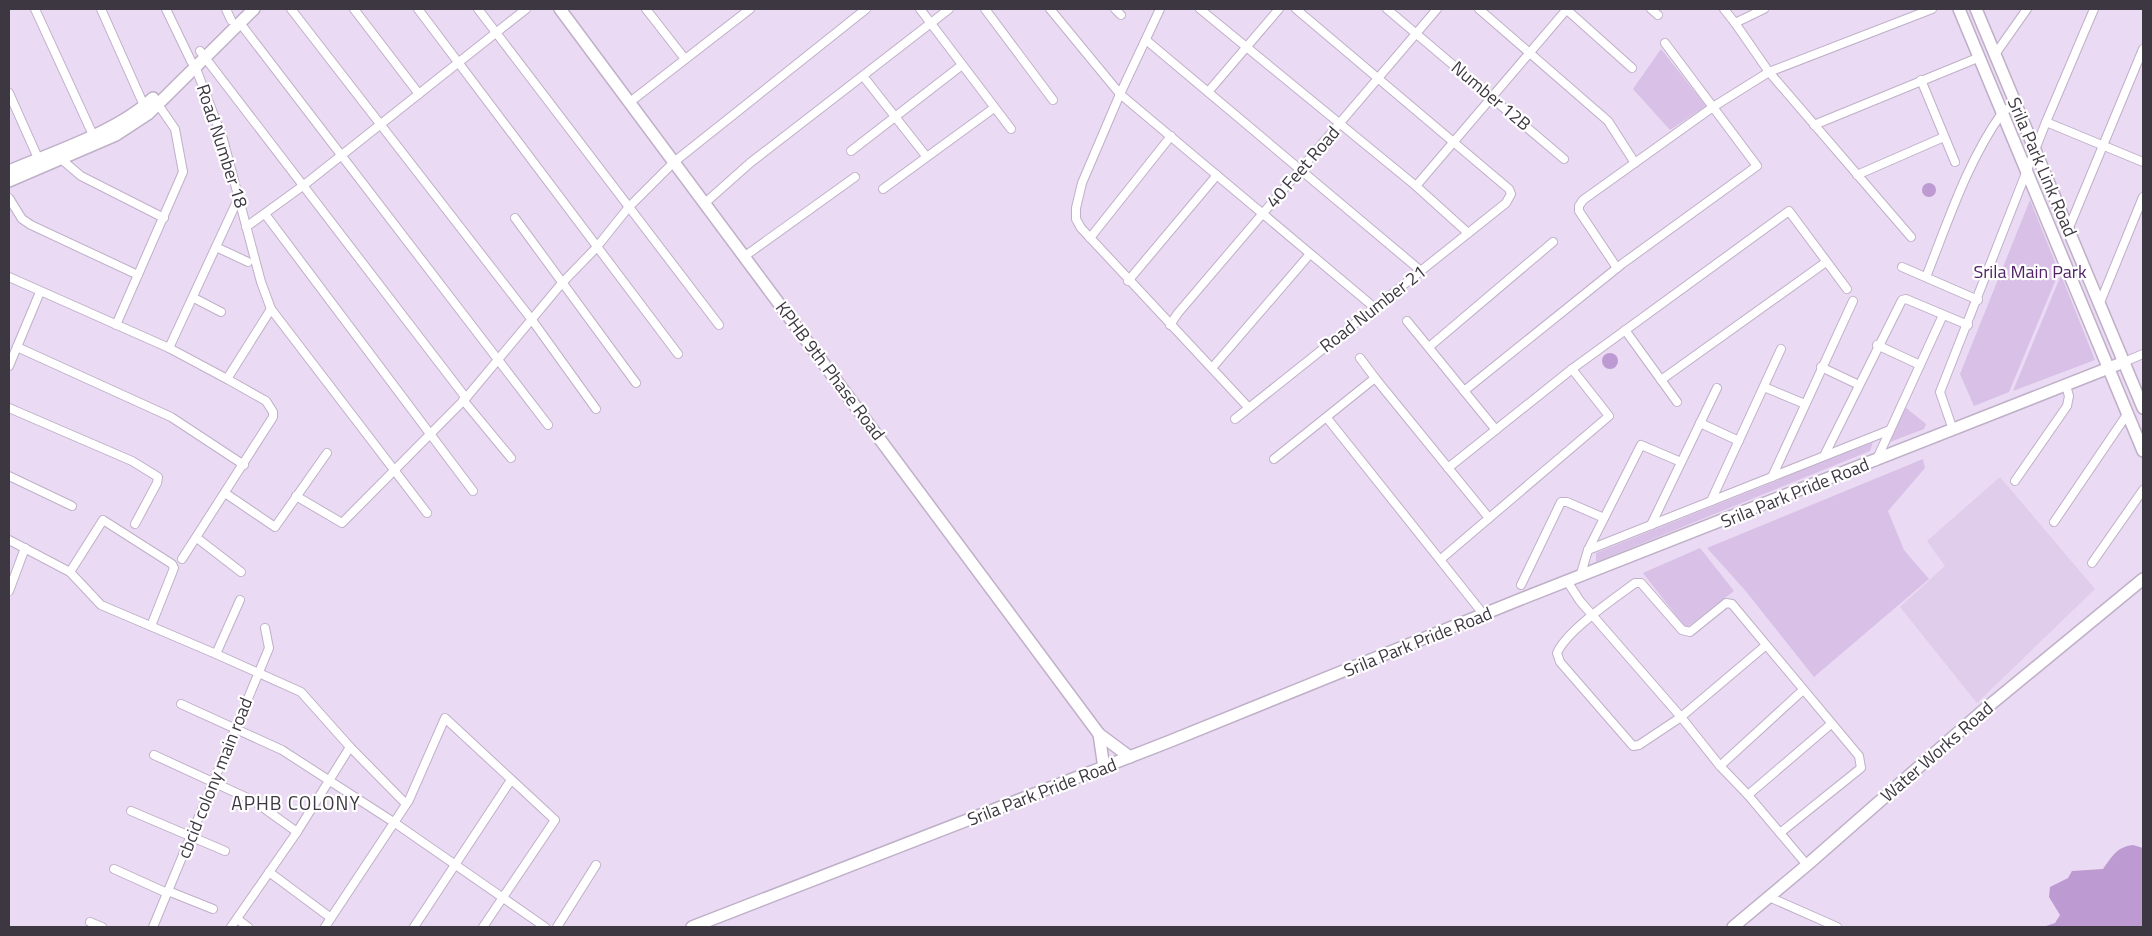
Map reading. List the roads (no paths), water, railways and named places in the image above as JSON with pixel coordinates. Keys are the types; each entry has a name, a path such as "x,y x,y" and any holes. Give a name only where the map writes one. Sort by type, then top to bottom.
{"street":[{"path":"35,9 93,135"},
{"path":"101,9 146,110"},
{"name":"Road Number 18","path":"166,9 193,63 223,139 246,227 271,309"},
{"path":"226,9 341,155 548,425"},
{"path":"236,22 243,9"},
{"path":"9,181 116,135 156,101 236,22 254,9"},
{"path":"291,9 532,320 596,408"},
{"path":"354,9 419,94"},
{"path":"418,9 596,248 678,354"},
{"path":"478,9 719,325"},
{"path":"246,227 304,185 526,9"},
{"name":"KPHB 9th Phase Road","path":"560,9 1099,734 1130,758"},
{"path":"630,102 750,9"},
{"path":"296,496 342,523 464,399 562,284 596,248 628,208 674,162 866,9"},
{"path":"920,9 1011,129"},
{"path":"705,203 758,157 949,9"},
{"path":"985,9 1053,100"},
{"path":"1050,9 1120,94 1375,308"},
{"path":"1160,9 1120,94 1082,183 1076,208 1076,219 1080,228 1128,281 1248,407"},
{"path":"1200,9 1416,186 1468,233"},
{"path":"1208,92 1279,9"},
{"path":"1296,9 1454,142"},
{"name":"Number 12B","path":"1387,9 1492,96 1564,159"},
{"name":"40 Feet Road","path":"1170,325 1178,313 1437,9"},
{"path":"1479,9 1608,121 1635,163"},
{"path":"1416,186 1566,9 1632,68"},
{"path":"1652,9 1658,15"},
{"path":"1724,9 1769,72 1911,237"},
{"path":"1735,23 1764,9"},
{"path":"1617,268 1579,212 1579,206 1583,200 1713,107 1769,72 1932,9"},
{"name":"Srila Park Link Road","path":"1959,9 2028,170 2143,451"},
{"name":"Srila Park Link Road","path":"1976,9 2143,408"},
{"path":"1996,53 2027,9"},
{"path":"1953,430 1940,392 1978,300 2046,122 2094,9"},
{"path":"650,10 685,59"},
{"path":"1146,40 1302,168 1421,271"},
{"path":"1464,391 1617,268 1757,166 1665,43"},
{"path":"2068,230 2143,49"},
{"path":"202,54 511,458"},
{"path":"1814,125 1980,57"},
{"path":"851,150 962,65"},
{"path":"863,76 926,156"},
{"path":"1921,80 1955,162"},
{"path":"9,93 38,158"},
{"path":"116,325 164,218 182,172 175,129 156,101"},
{"path":"1926,277 1964,184 2003,111 2015,105"},
{"path":"883,189 994,108"},
{"path":"9,171 146,110"},
{"path":"2046,122 2143,162"},
{"path":"1090,238 1171,136"},
{"path":"1857,175 1944,136"},
{"name":"Road Number 21","path":"1235,419 1510,198 1510,189 1454,142"},
{"path":"61,159 81,176 164,218"},
{"path":"1128,281 1217,175"},
{"path":"745,256 855,177"},
{"path":"169,348 194,298 239,197"},
{"path":"2099,305 2143,197"},
{"path":"9,198 22,220 138,275"},
{"path":"1448,468 1572,369 1789,211 1847,289"},
{"path":"264,214 473,491"},
{"path":"515,218 636,383"},
{"path":"1429,347 1553,242"},
{"path":"216,247 248,262"},
{"path":"1212,368 1310,254"},
{"path":"1661,380 1826,262"},
{"path":"1902,267 1978,300"},
{"path":"9,277 169,348 266,401 274,412 273,417 244,464 182,559"},
{"path":"9,366 40,292"},
{"path":"194,298 221,312"},
{"path":"1825,454 1902,300 1906,299 1968,325"},
{"path":"1772,477 1853,302"},
{"path":"227,379 271,309 427,512"},
{"path":"1876,461 1943,315"},
{"path":"1408,320 1496,430"},
{"path":"1625,330 1677,402"},
{"path":"1878,345 1920,365"},
{"path":"17,347 171,417 244,464"},
{"path":"1711,501 1781,349"},
{"name":"Srila Park Pride Road","path":"692,927 1130,758 1567,581 1876,461 2143,354"},
{"path":"1360,358 1489,518"},
{"path":"1822,367 1859,385"},
{"path":"1440,559 1609,416 1572,369"},
{"path":"1274,459 1375,378"},
{"path":"2016,481 2067,406 2066,386"},
{"path":"1764,387 1805,404"},
{"path":"1651,525 1717,388"},
{"path":"9,408 132,461 158,477 157,483 135,524"},
{"path":"2054,522 2128,413"},
{"path":"1326,418 1484,615"},
{"path":"1700,423 1739,441"},
{"path":"1588,550 1825,454 1890,430"},
{"path":"1580,577 1588,550 1641,445 1681,462"},
{"path":"225,493 275,527 327,453"},
{"path":"9,476 72,506"},
{"path":"2092,563 2143,490"},
{"path":"1521,585 1561,502 1567,502 1604,518"},
{"path":"70,572 103,520 130,535 172,564 174,568 150,626"},
{"path":"197,538 241,572"},
{"path":"9,540 70,572 101,605 301,692 350,747 406,804"},
{"path":"9,591 25,548"},
{"name":"Water Works Road","path":"1733,927 1807,865 1985,709 2143,579"},
{"path":"1567,581 1580,601 1807,865"},
{"path":"1765,646 1681,717 1639,745 1633,746 1560,662 1557,653 1560,646 1593,614 1638,582 1641,583 1682,630 1690,632 1729,603 1732,604 1802,691 1858,756 1861,768 1780,833"},
{"path":"216,654 240,600"},
{"name":"cbcid colony main road","path":"153,927 269,648 265,628"},
{"path":"1720,766 1802,691"},
{"path":"181,704 282,750 395,823 545,927"},
{"path":"325,927 406,804 445,718 554,820 483,927"},
{"path":"1748,795 1831,724"},
{"name":"KPHB 9th Phase Road","path":"1099,734 1104,768"},
{"path":"231,927 297,832 350,747"},
{"path":"154,755 254,801 297,832"},
{"path":"414,927 511,780"},
{"path":"131,811 225,851"},
{"path":"557,927 596,865"},
{"path":"114,869 213,909"},
{"path":"269,872 331,918"},
{"path":"1769,897 1837,927"},
{"path":"237,919 248,927"},
{"path":"90,922 102,927"}],"district":[{"name":"APHB COLONY","path":"296,803"}],"park label":[{"name":"Srila Main Park","path":"2030,272"}]}
